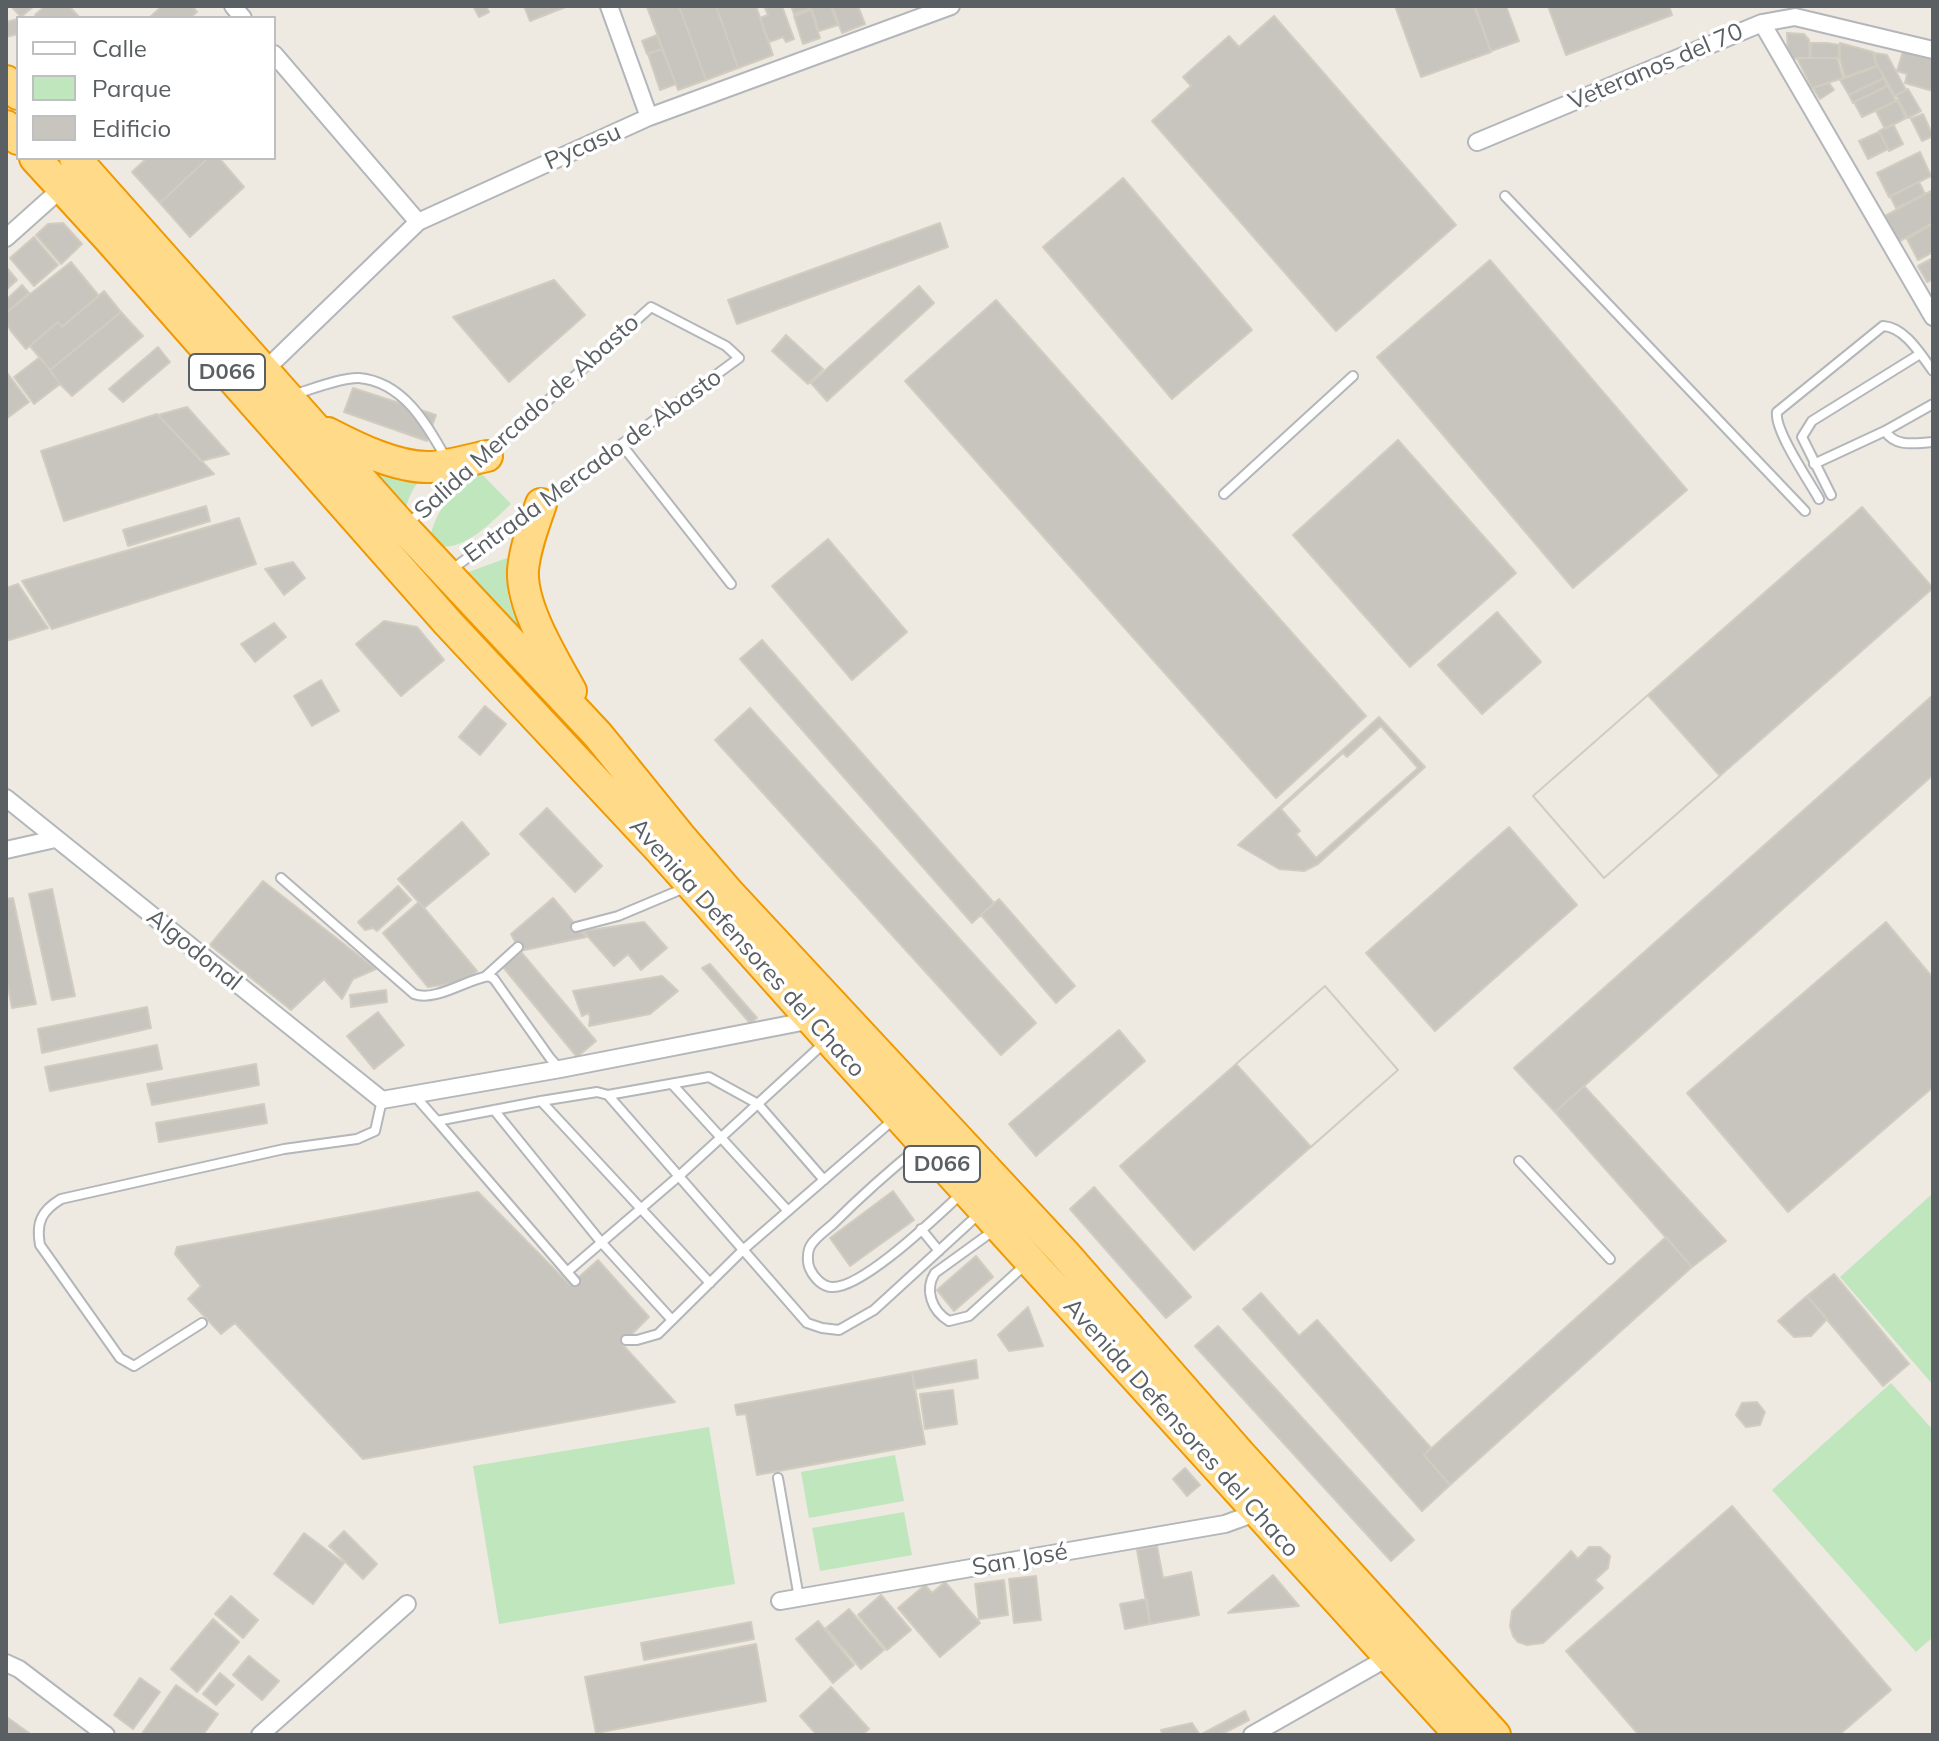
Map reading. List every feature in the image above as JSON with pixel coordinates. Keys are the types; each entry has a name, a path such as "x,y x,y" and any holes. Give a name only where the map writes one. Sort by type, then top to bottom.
{"highway":[{"name":"Avenida Defensores del Chaco","path":"37,160 396,543 447,573 591,727 679,835 1003,1212 1029,1260 1460,1735"},
{"name":"Avenida Defensores del Chaco","path":"80,160 315,426 448,623 691,885 923,1143 1003,1212 1153,1354 1495,1735"},
{"path":"315,426 362,450 410,465 430,467 487,456"},
{"path":"541,504 526,550 524,593 552,656 591,727"},
{"path":"893,1110 913,1114 1120,1339 1132,1373"}],"street":[{"path":"609,6 649,117"},
{"name":"Pycasu","path":"265,370 418,222 649,117 951,6"},
{"name":"Veteranos del 70","path":"1477,142 1762,23 1795,17 1933,50"},
{"path":"1762,23 1933,317"},
{"path":"276,56 418,222"},
{"path":"6,238 62,188"},
{"name":"Algodonal","path":"6,798 382,1100"},
{"path":"6,850 55,839"},
{"path":"382,1100 560,1069 820,1030"},
{"name":"San José","path":"780,1601 1225,1524 1258,1512"},
{"path":"260,1735 407,1604"},
{"path":"1252,1735 1389,1657"},
{"path":"6,1663 19,1669 106,1735"}],"lane":[{"path":"1505,196 1805,511"},
{"name":"Salida Mercado de Abasto","path":"396,543 651,307 726,346 739,358"},
{"path":"1819,499 1782,433 1776,419 1777,412 1883,326 1900,330 1933,371"},
{"path":"1831,495 1802,437 1812,421 1920,354"},
{"name":"Entrada Mercado de Abasto","path":"447,573 739,358"},
{"path":"1224,494 1353,376"},
{"path":"288,397 358,378 382,384 402,396 416,411 449,464"},
{"path":"1814,464 1885,431 1933,404"},
{"path":"1885,431 1899,444 1933,442"},
{"path":"622,445 731,584"},
{"path":"281,878 419,996 428,996 485,976 518,947"},
{"path":"576,927 618,916 691,885"},
{"path":"485,976 494,979 560,1069"},
{"path":"567,1272 758,1104 820,1030"},
{"path":"437,1121 541,1101 597,1092 608,1095 709,1077 758,1104 824,1180"},
{"path":"672,1084 788,1211"},
{"path":"413,1094 575,1281"},
{"path":"608,1095 807,1323 822,1328 839,1330 874,1310 939,1251 1003,1212"},
{"path":"202,1323 134,1366 126,1363 40,1245 38,1234 41,1219 49,1207 61,1199 284,1149 357,1139 375,1131 382,1100"},
{"path":"541,1101 710,1283"},
{"path":"494,1110 601,1242 672,1320"},
{"path":"626,1340 658,1334 744,1249 824,1180 893,1110"},
{"path":"923,1143 875,1182 810,1246 807,1263 820,1283 831,1287 844,1286 864,1275 921,1229 1003,1212"},
{"path":"1519,1161 1610,1259"},
{"path":"1003,1212 935,1273 929,1292 933,1305 941,1317 949,1321 969,1316 1029,1260"},
{"path":"921,1229 939,1251"},
{"path":"778,1478 799,1598"}],"green space":[{"path":"351,454 422,478 411,493 406,511"},
{"path":"475,467 511,504 473,537 450,546 439,546 430,540 436,519 447,500"},
{"path":"507,558 507,589 512,611 541,655 463,574"},
{"path":"436,584 887,1081 885,1083 436,587"},
{"path":"1933,1193 1933,1385 1840,1277"},
{"path":"1891,1383 1933,1430 1933,1637 1916,1652 1772,1490"},
{"path":"709,1427 735,1584 499,1624 473,1466"},
{"path":"895,1455 904,1501 809,1518 801,1472"},
{"path":"904,1512 912,1555 820,1571 812,1528"}],"building":[{"path":"11,6 34,6 22,16"},
{"path":"45,6 69,6 78,16 36,16"},
{"path":"162,6 192,6 197,12 192,16 151,16"},
{"path":"473,6 486,6 489,12 479,17"},
{"path":"524,6 568,6 530,21"},
{"path":"679,6 706,80 678,90 647,7"},
{"path":"679,6 716,6 738,68 706,80"},
{"path":"716,6 756,6 773,55 738,68"},
{"path":"764,6 782,6 794,39 786,42 783,37 769,42 760,18 768,15"},
{"path":"791,6 831,6 838,25 819,31 811,8 794,14"},
{"path":"832,6 858,6 865,24 842,33"},
{"path":"1395,6 1474,6 1491,52 1421,77"},
{"path":"1475,6 1506,6 1519,41 1491,51"},
{"path":"1548,6 1669,6 1672,15 1566,55"},
{"path":"811,10 820,38 803,44 794,16"},
{"path":"1274,16 1456,225 1336,331 1152,121 1191,86 1183,77 1229,36 1239,47"},
{"path":"16,20 16,34 6,37 6,22"},
{"path":"1787,33 1804,34 1809,40 1810,58 1788,59"},
{"path":"657,35 662,49 647,54 642,41"},
{"path":"1811,43 1839,45 1839,58 1811,58"},
{"path":"1840,43 1873,52 1876,66 1845,77 1840,60"},
{"path":"662,49 676,84 660,90 648,54"},
{"path":"1903,51 1933,60 1933,91 1905,83 1907,74 1897,71"},
{"path":"1875,53 1887,55 1906,90 1895,96 1875,61"},
{"path":"1797,58 1837,58 1843,78 1812,88"},
{"path":"1878,66 1884,78 1849,95 1840,80"},
{"path":"1884,78 1887,86 1853,103 1849,95"},
{"path":"1829,83 1834,90 1820,99 1813,88"},
{"path":"1888,86 1896,101 1862,117 1854,102"},
{"path":"1908,89 1921,111 1908,118 1896,95"},
{"path":"1897,100 1906,118 1885,129 1876,111"},
{"path":"1923,114 1933,136 1922,141 1911,119"},
{"path":"1893,124 1903,144 1889,151 1879,131"},
{"path":"1879,132 1888,149 1868,159 1859,141"},
{"path":"1920,152 1931,176 1889,197 1877,173"},
{"path":"145,160 206,160 160,203 132,172"},
{"path":"206,160 221,160 244,187 190,237 160,203"},
{"path":"1123,178 1252,330 1172,399 1043,247"},
{"path":"1919,182 1925,194 1896,208 1890,196"},
{"path":"1931,191 1933,223 1898,242 1885,216"},
{"path":"63,223 82,244 61,264 36,235 48,224"},
{"path":"940,223 948,247 737,324 728,300"},
{"path":"1933,224 1933,252 1918,260 1907,239"},
{"path":"34,237 58,265 34,286 10,258"},
{"path":"1933,258 1933,279 1927,282 1918,266"},
{"path":"1490,260 1687,490 1573,588 1377,357"},
{"path":"71,262 99,296 62,327 58,322 26,349 6,322 6,313"},
{"path":"6,269 17,280 6,290"},
{"path":"554,280 585,315 509,382 453,317"},
{"path":"22,285 29,293 6,313 6,300"},
{"path":"919,286 934,303 827,401 811,383"},
{"path":"104,291 121,312 50,370 30,346 58,322 62,327"},
{"path":"996,300 1366,716 1276,798 905,381"},
{"path":"121,312 143,336 72,396 50,370"},
{"path":"786,335 823,369 808,384 772,351"},
{"path":"158,347 170,362 123,402 109,389"},
{"path":"40,357 60,384 34,404 14,377"},
{"path":"8,374 29,402 6,419 6,376"},
{"path":"353,388 436,415 427,441 344,412"},
{"path":"187,407 229,454 201,461 158,415"},
{"path":"157,414 214,474 64,521 41,451"},
{"path":"1398,440 1516,573 1410,667 1293,535"},
{"path":"206,506 210,521 128,546 123,530"},
{"path":"1862,507 1933,588 1604,878 1533,796"},
{"path":"239,518 256,564 52,629 22,581"},
{"path":"828,539 907,632 852,680 772,586"},
{"path":"293,562 305,578 284,595 265,569"},
{"path":"18,584 48,628 6,641 6,588"},
{"path":"1497,612 1541,662 1482,714 1438,665"},
{"path":"384,621 417,627 444,660 401,696 356,644"},
{"path":"274,623 286,637 255,662 241,644"},
{"path":"762,640 994,903 972,923 740,659"},
{"path":"321,680 339,711 312,726 294,696"},
{"path":"1648,695 1720,776 1604,878 1533,796"},
{"path":"1933,695 1933,775 1555,1112 1514,1068"},
{"path":"485,706 506,724 480,755 459,737"},
{"path":"750,708 1036,1023 1001,1055 715,740"},
{"path":"1379,717 1425,767 1318,864 1304,871 1279,869 1238,845"},
{"path":"1381,726 1418,768 1316,858 1296,834 1300,831 1281,809 1343,753 1347,757"},
{"path":"547,808 602,866 575,892 520,834"},
{"path":"462,822 489,854 424,908 398,879"},
{"path":"1509,827 1577,905 1435,1031 1366,953"},
{"path":"263,881 376,969 353,979 342,999 324,979 291,1010 210,945"},
{"path":"398,886 411,900 377,931 373,928 365,930 358,922"},
{"path":"52,889 75,996 52,1000 29,894"},
{"path":"13,898 36,1004 12,1008 6,976 6,899"},
{"path":"553,898 586,937 520,951 511,934"},
{"path":"999,899 1075,986 1056,1003 981,915"},
{"path":"419,902 477,971 464,982 428,987 383,933"},
{"path":"644,922 667,948 641,970 628,954 614,966 583,931"},
{"path":"1886,922 1933,978 1933,1087 1788,1212 1687,1093"},
{"path":"521,952 596,1041 577,1057 503,967"},
{"path":"710,964 757,1018 750,1023 702,968"},
{"path":"662,976 678,991 650,1014 589,1026 590,1017 588,1013 582,1016 573,991"},
{"path":"1325,986 1398,1070 1194,1250 1120,1166"},
{"path":"1325,986 1398,1070 1311,1147 1236,1064"},
{"path":"386,990 387,1002 351,1007 350,995"},
{"path":"147,1007 151,1028 42,1053 38,1029"},
{"path":"378,1012 404,1045 374,1069 347,1036"},
{"path":"1119,1030 1145,1061 1036,1156 1009,1124"},
{"path":"157,1045 162,1069 50,1091 45,1067"},
{"path":"256,1064 259,1085 152,1105 147,1084"},
{"path":"1584,1086 1726,1241 1692,1267 1555,1112"},
{"path":"264,1104 267,1123 159,1142 156,1123"},
{"path":"1094,1187 1191,1297 1166,1318 1070,1209"},
{"path":"893,1191 914,1220 850,1266 830,1238"},
{"path":"478,1192 570,1285 598,1260 649,1317 622,1344 675,1402 363,1459 235,1323 221,1334 188,1299 201,1286 175,1254 177,1247"},
{"path":"1666,1237 1692,1267 1450,1485 1424,1455"},
{"path":"976,1256 993,1277 954,1311 937,1290"},
{"path":"1834,1274 1909,1364 1883,1386 1807,1296"},
{"path":"1261,1293 1299,1336 1317,1320 1431,1448 1424,1455 1450,1485 1422,1511 1243,1309"},
{"path":"1807,1296 1827,1319 1811,1336 1794,1337 1778,1321"},
{"path":"1028,1307 1043,1346 1009,1351 998,1335"},
{"path":"1218,1326 1414,1540 1391,1561 1195,1346"},
{"path":"976,1360 978,1378 914,1389 912,1372"},
{"path":"912,1372 925,1444 757,1475 746,1414 737,1415 735,1405"},
{"path":"953,1390 957,1424 925,1429 920,1394"},
{"path":"1757,1402 1765,1412 1760,1425 1746,1427 1736,1415 1742,1403"},
{"path":"1185,1468 1200,1485 1187,1496 1173,1479"},
{"path":"1732,1506 1891,1690 1839,1735 1639,1735 1566,1651"},
{"path":"344,1531 377,1564 363,1579 329,1546"},
{"path":"304,1533 344,1563 313,1604 274,1574"},
{"path":"1157,1546 1163,1578 1191,1572 1199,1615 1150,1624 1137,1550"},
{"path":"1589,1547 1600,1547 1610,1556 1608,1568 1595,1580 1603,1588 1543,1643 1527,1645 1518,1642 1510,1626 1512,1611 1571,1551 1578,1559"},
{"path":"1273,1575 1299,1606 1228,1613"},
{"path":"1036,1576 1041,1620 1014,1623 1009,1579"},
{"path":"1004,1580 1008,1615 979,1619 975,1584"},
{"path":"945,1582 980,1623 940,1657 898,1608 925,1585 932,1593"},
{"path":"881,1595 911,1630 887,1650 858,1615"},
{"path":"231,1596 258,1620 243,1638 215,1614"},
{"path":"1147,1599 1150,1624 1125,1629 1120,1604"},
{"path":"849,1609 884,1650 861,1669 826,1628"},
{"path":"213,1619 239,1642 197,1692 171,1669"},
{"path":"818,1621 854,1665 833,1683 796,1639"},
{"path":"751,1622 754,1639 644,1660 641,1643"},
{"path":"756,1644 766,1701 596,1733 585,1677"},
{"path":"249,1656 279,1681 262,1700 233,1675"},
{"path":"220,1673 234,1685 216,1705 203,1694"},
{"path":"140,1678 160,1692 133,1729 114,1715"},
{"path":"176,1685 218,1714 203,1735 141,1735"},
{"path":"831,1687 869,1729 862,1735 817,1735 800,1716"},
{"path":"1245,1711 1249,1720 1220,1735 1200,1735"},
{"path":"8,1718 32,1735 6,1735"},
{"path":"1192,1723 1200,1735 1162,1735 1161,1730"}]}
